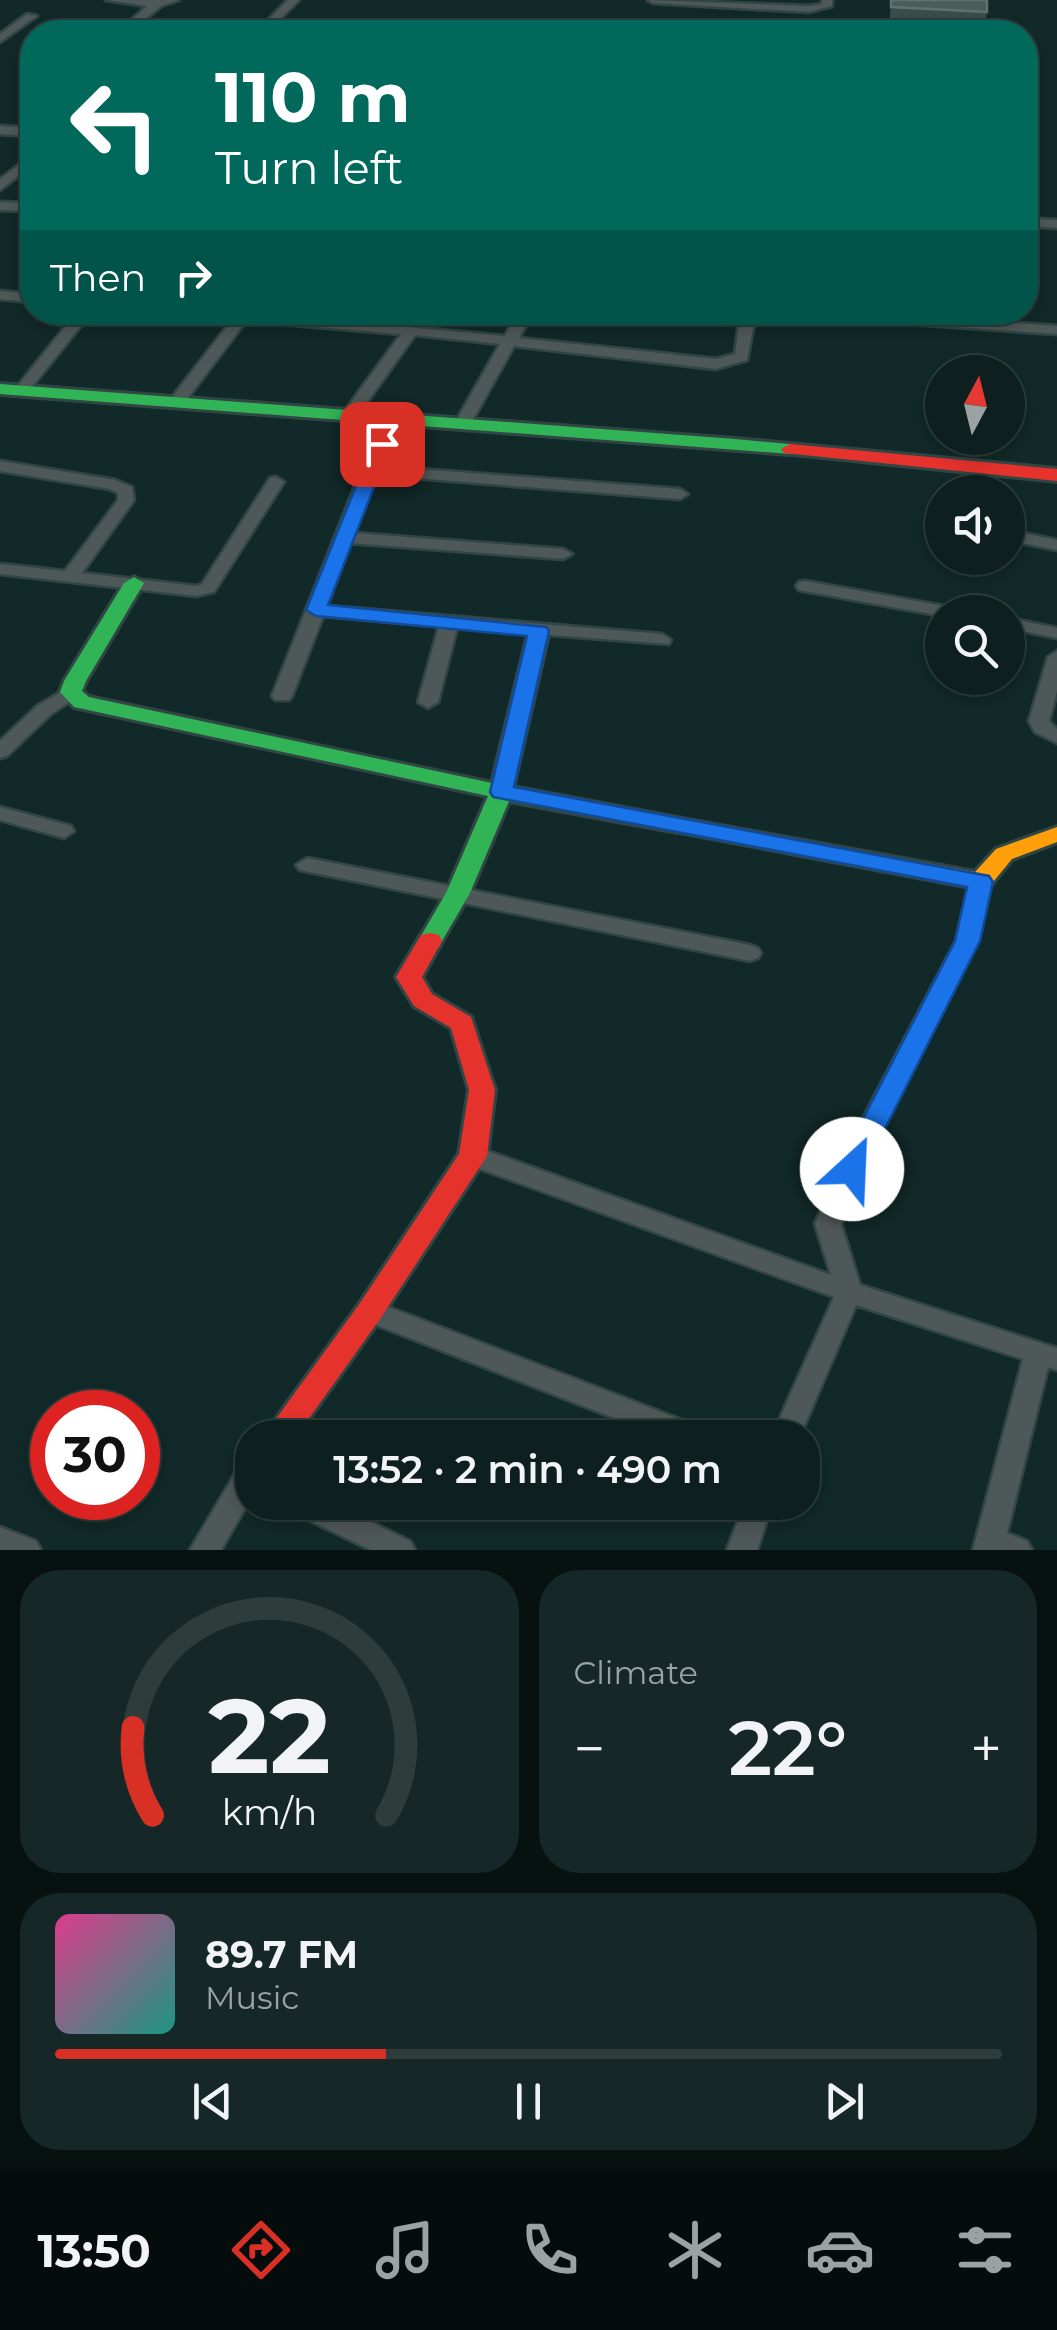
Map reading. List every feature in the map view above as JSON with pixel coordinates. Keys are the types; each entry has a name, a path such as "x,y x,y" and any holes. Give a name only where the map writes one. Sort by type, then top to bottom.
{"street":[{"path":"110,0 157,4 174,0"},
{"path":"273,20 294,0"},
{"path":"654,0 810,9 826,6 828,0"},
{"path":"138,20 157,4"},
{"path":"26,20 31,16"},
{"path":"0,186 20,169"},
{"path":"10,390 72,325"},
{"path":"178,400 236,325"},
{"path":"340,325 716,364 733,362 742,356 746,325"},
{"path":"464,421 519,325"},
{"path":"1027,325 1057,330"},
{"path":"349,416 411,330"},
{"path":"10,390 96,392 349,416 464,421 1057,475"},
{"path":"282,696 347,538 390,418"},
{"path":"0,466 115,485 126,492 126,500 70,577"},
{"path":"373,470 680,494"},
{"path":"0,569 196,591 208,588 276,482"},
{"path":"347,538 563,554"},
{"path":"1025,538 1057,545"},
{"path":"0,752 44,710 71,692 134,583"},
{"path":"805,586 925,608"},
{"path":"316,610 662,640"},
{"path":"428,702 449,623"},
{"path":"1025,626 1057,632"},
{"path":"290,1420 370,1311 474,1156 482,1090 462,1022 423,1001 414,993 408,977 458,893 501,792 539,631"},
{"path":"1057,656 1038,721 1057,737"},
{"path":"71,692 82,702 97,706 501,792 980,882"},
{"path":"0,813 64,831"},
{"path":"793,1420 849,1292 828,1224 863,1141 967,941 980,882 1004,854 1057,834"},
{"path":"307,865 750,953"},
{"path":"474,1156 849,1292 1048,1356 999,1547"},
{"path":"370,1311 652,1420"},
{"path":"205,1550 235,1502"},
{"path":"338,1520 400,1550"},
{"path":"742,1550 753,1520"},
{"path":"0,1540 26,1550"}],"building":[{"path":"891,0 987,0 987,12 891,7"}],"traffic: fast":[{"path":"0,389 790,449"},
{"path":"134,583 75,681 71,692 82,702 501,792 677,825"},
{"path":"430,941 458,893 501,792 539,631"}],"traffic: slow":[{"path":"677,825 981,881 1004,854 1057,834"}],"traffic: jam":[{"path":"790,449 1057,475"},
{"path":"290,1420 370,1311 473,1156 482,1090 462,1023 423,1000 409,977 430,941"}],"route":[{"path":"382,444 316,610 539,631 501,792 980,882 967,941 852,1169"}]}
